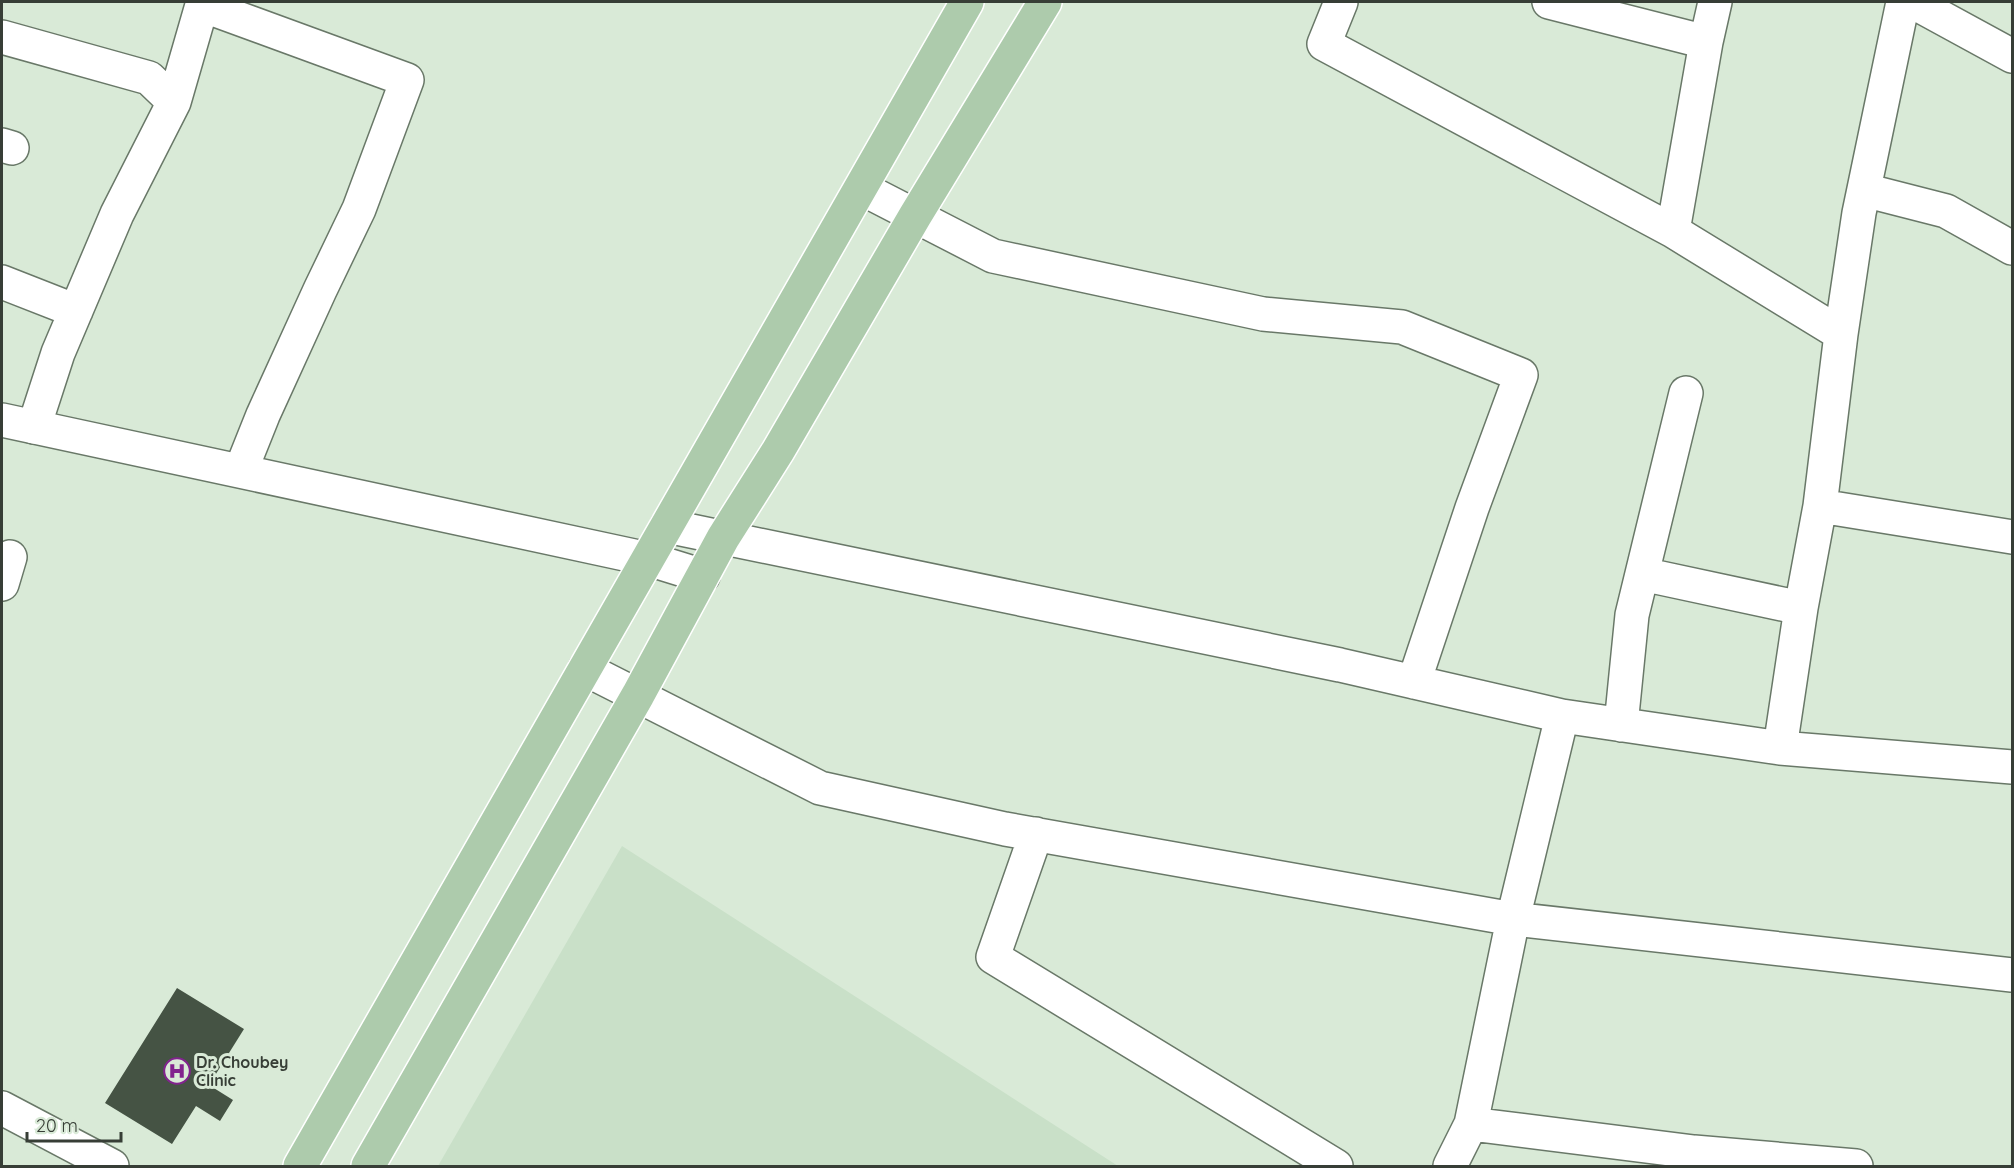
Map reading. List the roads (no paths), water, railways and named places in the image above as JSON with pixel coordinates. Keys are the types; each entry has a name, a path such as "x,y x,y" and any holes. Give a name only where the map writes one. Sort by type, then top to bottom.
{"main road":[{"path":"300,1167 967,2"},
{"path":"368,1167 638,695 723,538 778,451 915,216 1045,2"}],"street":[{"path":"1341,2 1324,44 1673,231 1841,333"},
{"path":"1549,2 1706,42"},
{"path":"1673,231 1715,2"},
{"path":"1780,748 1801,608 1820,506 1841,333 1864,190 1903,2"},
{"path":"1913,2 2013,56"},
{"path":"34,427 58,354 117,214 174,102 202,5 407,80 359,209 277,384 241,470"},
{"path":"2,37 149,78 174,102"},
{"path":"861,188 993,256 1263,314 1402,327 1521,375 1472,508 1414,682"},
{"path":"1864,190 1946,212 2013,248"},
{"path":"2,282 76,311"},
{"path":"1621,725 1632,615 1686,393"},
{"path":"2,420 648,559 703,576"},
{"path":"1820,506 2013,537"},
{"path":"667,526 1414,682 1562,717 1780,748 2013,767"},
{"path":"1642,574 1801,608"},
{"path":"585,669 820,788 1036,834 1513,919 2013,975"},
{"path":"1450,1167 1471,1124 1513,919 1562,717"},
{"path":"1036,834 993,957 1336,1167"},
{"path":"2,1108 112,1167"},
{"path":"1471,1124 1689,1159 1856,1167"}],"place":[{"name":"Dr. Choubey Clinic","path":"177,1071"}]}
